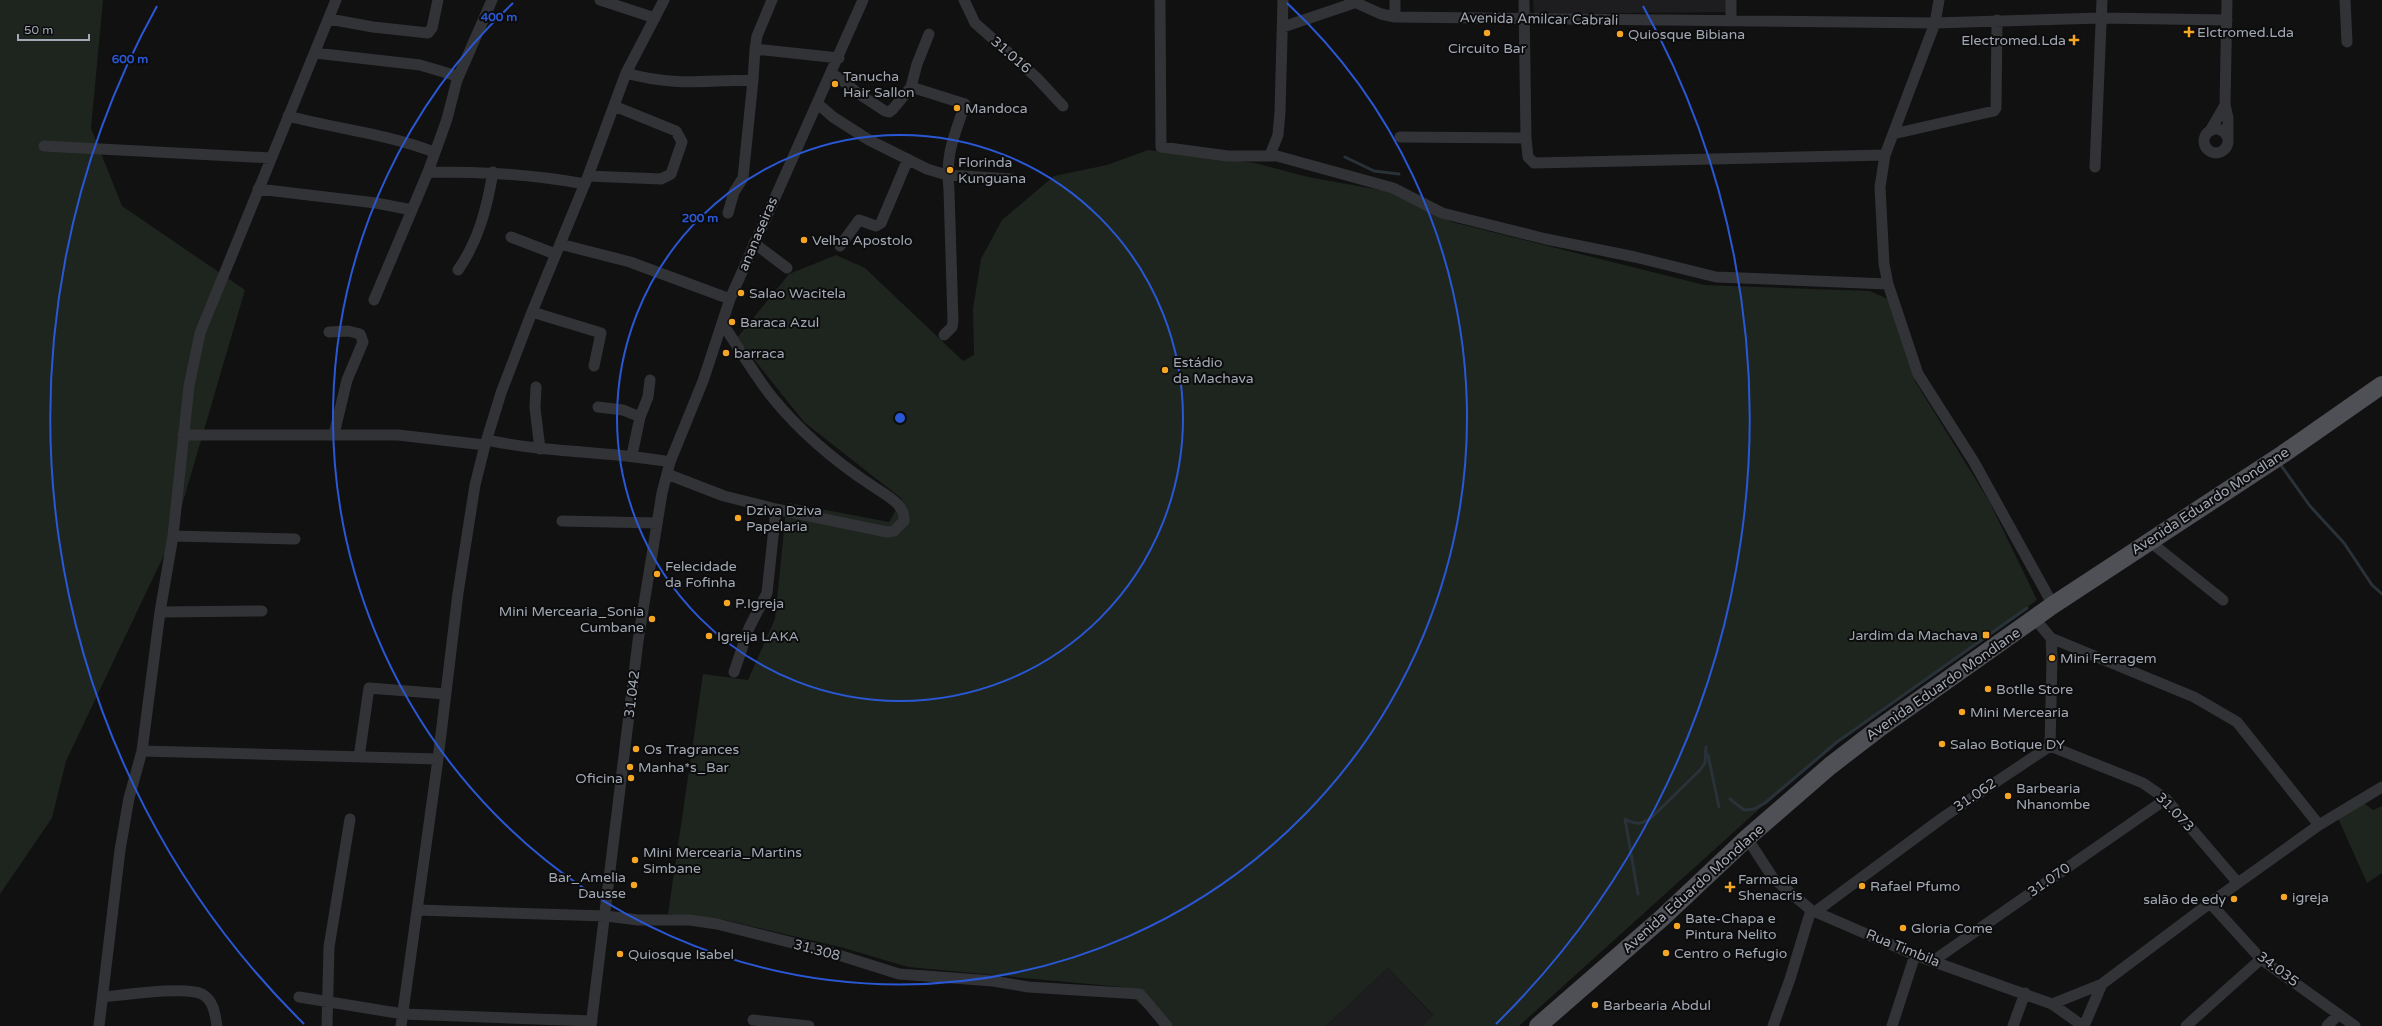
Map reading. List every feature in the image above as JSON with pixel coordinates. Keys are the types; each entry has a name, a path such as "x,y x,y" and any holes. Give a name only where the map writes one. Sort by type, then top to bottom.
{"main road":[{"name":"Avenida Eduardo Mondlane","path":"1538,1026 1662,918 1747,838 1830,766 1878,729 2053,605 2276,458 2382,385"}],"street":[{"path":"99,1026 120,850 129,798 142,751 160,612 173,536 189,386 200,333 336,0"},
{"path":"329,19 373,27 428,33 432,28 438,0"},
{"path":"374,300 428,172 447,119 458,80 492,0"},
{"path":"600,0 655,18"},
{"path":"401,1026 438,759 445,694 473,500 486,442 501,393 555,254 586,180 626,73 664,0"},
{"path":"728,213 734,192 743,178 757,36 772,0"},
{"name":"ananaseiras","path":"667,474 670,462 723,324 730,299 754,243 839,58 863,0"},
{"name":"31.016","path":"964,0 975,23 1030,71 1063,106"},
{"path":"1160,0 1161,147 1228,156 1270,155 1393,188 1442,213 1546,239 1635,257 1716,277 1888,284"},
{"path":"1270,155 1278,134 1283,0"},
{"path":"1395,0 1395,17"},
{"path":"1524,0 1526,138 1528,157 1534,163 1884,155"},
{"path":"1731,21 1732,0"},
{"path":"1939,0 1936,23 1884,155 1880,187 1880,222 1884,264 1888,284 1918,374 1974,462 2053,605"},
{"path":"2095,167 2102,0"},
{"path":"2225,105 2205,137 2204,144 2212,153 2219,153 2226,149 2228,138 2228,118 2225,105 2227,0"},
{"path":"2345,0 2347,42"},
{"path":"1283,27 1352,1"},
{"name":"Avenida Amilcar Cabrali","path":"1352,1 1381,14 1395,17 1525,20 1936,23 2102,18 2226,20"},
{"path":"1893,134 1994,111 1996,108 1997,20"},
{"path":"831,74 841,79 862,96 889,112 911,88 917,64 929,34"},
{"path":"755,49 839,58"},
{"path":"315,53 420,65 451,73 457,76 458,80"},
{"path":"626,73 650,80 679,83 752,80"},
{"path":"911,88 965,104 954,133 948,155 947,175 949,190 953,321 952,327 944,335"},
{"path":"818,104 833,117 869,140 927,169 947,175 1012,179"},
{"path":"428,172 493,172 586,180 661,179 671,174 682,142 676,131 614,106"},
{"path":"288,116 362,134 391,138 434,152"},
{"path":"2210,131 2223,131 2228,138"},
{"path":"1400,137 1526,138"},
{"path":"44,146 271,158"},
{"path":"840,246 859,220 876,226 881,223 908,159"},
{"path":"458,270 475,242 486,209 493,172"},
{"path":"258,189 376,203 412,210"},
{"path":"511,237 555,254"},
{"path":"754,243 787,268"},
{"path":"560,244 630,262 730,299"},
{"path":"532,312 601,333 594,366"},
{"path":"667,474 724,496 776,510 887,532 894,531 904,522 902,510 890,497 819,447 798,427 768,392 723,324"},
{"path":"329,332 348,331 360,334 363,342 347,380 334,434"},
{"path":"632,455 640,416 648,397 650,380"},
{"path":"536,387 535,408 540,449"},
{"path":"598,407 623,410 640,416"},
{"path":"183,435 398,435 486,442 540,449 632,455 670,462"},
{"name":"31.042","path":"592,1023 638,641 657,523 667,474"},
{"path":"734,672 749,628 767,593 776,510"},
{"path":"562,521 657,523"},
{"path":"173,536 295,539"},
{"path":"2149,541 2223,600"},
{"path":"160,612 262,611"},
{"path":"2035,619 2051,638 2194,697 2237,722 2320,825"},
{"path":"2050,746 2051,638"},
{"path":"360,757 369,688 445,694"},
{"name":"31.073","path":"2050,746 2143,783 2166,799 2238,883"},
{"name":"31.062","path":"1813,911 1944,816 2050,746"},
{"path":"142,751 438,759"},
{"path":"2052,1004 2102,984 2210,903 2320,825 2382,787"},
{"name":"31.070","path":"1933,961 2166,799"},
{"path":"327,1026 329,1001 327,969 329,947 350,819"},
{"name":"Rua Timbila","path":"1747,838 1773,878 1813,911 1915,955 2025,993 2052,1004 2084,1026"},
{"name":"34.035","path":"2210,903 2261,959 2355,1026"},
{"name":"31.308","path":"417,910 606,916 638,920 690,920 717,924 829,952 899,974 993,981 1028,987 1140,994 1162,1024"},
{"path":"1773,1026 1813,911"},
{"path":"1892,1026 1915,955"},
{"path":"2186,1026 2261,959"},
{"path":"2084,1026 2102,984"},
{"path":"103,996 187,990 202,994 214,1008 217,1026"},
{"path":"2013,1026 2025,993"},
{"path":"299,997 403,1014 592,1023"},
{"path":"2327,1026 2338,1015"},
{"path":"753,1020 809,1026"}],"shaded area":[{"path":"0,0 103,0 91,128 122,206 245,290 173,536 66,761 52,818 0,894"},
{"path":"1533,0 1728,0 1728,12 1534,14"},
{"path":"1148,150 1255,163 1308,177 1380,190 1393,190 1452,222 1704,285 1870,291 1888,299 1915,381 1989,501 2037,600 1839,741 1777,793 1519,1026 1422,1026 1433,1015 1388,968 1326,1026 1165,1026 1121,987 908,967 844,948 725,920 668,914 703,674 748,680 775,619 786,511 789,503 889,522 902,499 804,422 737,338 789,274 836,255 865,268 963,361 974,355 973,309 981,259 1002,220 1054,176 1107,165"},
{"path":"2364,803 2373,810 2382,806 2382,873 2367,883 2338,818"},
{"path":"1388,968 1433,1016 1422,1026 1326,1026"}],"waterway":[{"path":"1345,157 1374,171 1399,174"},
{"path":"2280,464 2310,506 2344,543 2372,585 2382,594"},
{"path":"1730,799 1744,810 1754,809 1765,803 1837,742 2027,608"},
{"path":"1625,819 1635,823 1642,823 1652,817 1700,770 1705,763 1706,747"},
{"path":"1708,755 1719,807"},
{"path":"1625,819 1638,894"}],"place":[{"name":"Elctromed.Lda","path":"2189,32"},
{"name":"Circuito Bar","path":"1487,33"},
{"name":"Quiosque Bibiana","path":"1620,34"},
{"name":"Electromed.Lda","path":"2074,40"},
{"name":"Tanucha Hair Sallon","path":"835,84"},
{"name":"Mandoca","path":"957,108"},
{"name":"Florinda Kunguana","path":"950,170"},
{"name":"Velha Apostolo","path":"804,240"},
{"name":"Salao Wacitela","path":"741,293"},
{"name":"Baraca Azul","path":"732,322"},
{"name":"barraca","path":"726,353"},
{"name":"Estádio da Machava","path":"1165,370"},
{"name":"Dziva Dziva Papelaria","path":"738,518"},
{"name":"Felecidade da Fofinha","path":"657,574"},
{"name":"P.Igreja","path":"727,603"},
{"name":"Mini Mercearia_Sonia Cumbane","path":"652,619"},
{"name":"Jardim da Machava","path":"1986,635"},
{"name":"Igreija LAKA","path":"709,636"},
{"name":"Mini Ferragem","path":"2052,658"},
{"name":"Botlle Store","path":"1988,689"},
{"name":"Mini Mercearia","path":"1962,712"},
{"name":"Salao Botique DY","path":"1942,744"},
{"name":"Os Tragrances","path":"636,749"},
{"name":"Manha*s_Bar","path":"630,767"},
{"name":"Oficina","path":"631,778"},
{"name":"Barbearia Nhanombe","path":"2008,796"},
{"name":"Mini Mercearia_Martins Simbane","path":"635,860"},
{"name":"Bar_Amelia Dausse","path":"634,885"},
{"name":"Rafael Pfumo","path":"1862,886"},
{"name":"Farmacia Shenacris","path":"1730,887"},
{"name":"igreja","path":"2284,897"},
{"name":"salão de edy","path":"2234,899"},
{"name":"Bate-Chapa e Pintura Nelito","path":"1677,926"},
{"name":"Gloria Come","path":"1903,928"},
{"name":"Centro o Refugio","path":"1666,953"},
{"name":"Quiosque Isabel","path":"620,954"},
{"name":"Barbearia Abdul","path":"1595,1005"}]}
